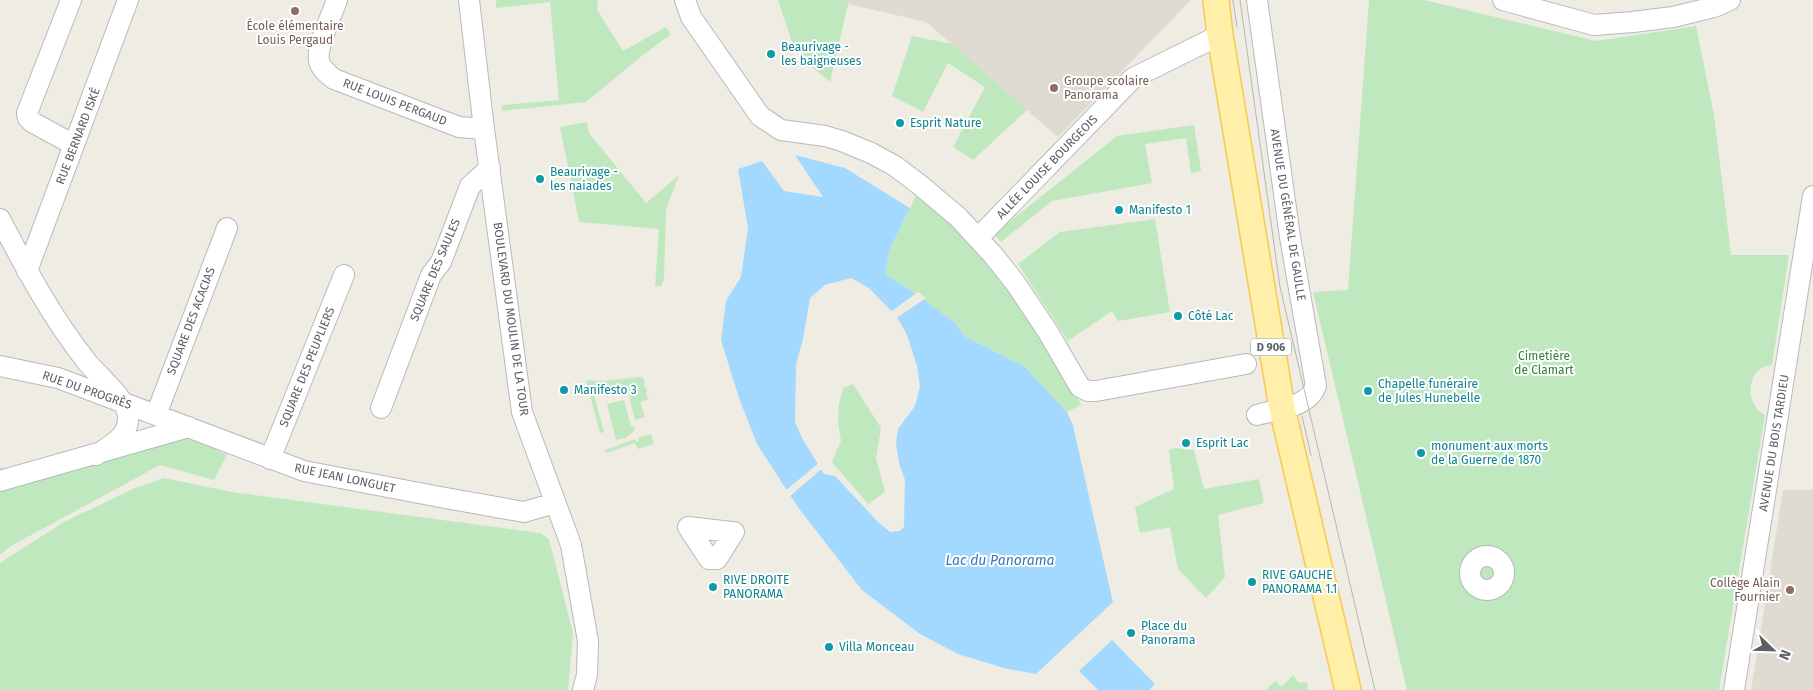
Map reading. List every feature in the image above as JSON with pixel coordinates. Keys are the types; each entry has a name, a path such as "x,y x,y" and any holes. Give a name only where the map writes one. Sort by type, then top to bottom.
{"main road":[{"name":"D 906","path":"1216,0 1220,35 1282,408 1348,690"}],"street":[{"path":"71,0 27,112 28,118 32,122 74,145"},
{"name":"RUE BERNARD ISKÉ","path":"27,271 128,0"},
{"name":"RUE LOUIS PERGAUD","path":"337,0 319,55 322,68 328,75 334,79 459,127 484,129"},
{"name":"BOULEVARD DU MOULIN DE LA TOUR","path":"469,0 484,129 522,412 571,545 584,614 588,654 587,675 583,690"},
{"path":"685,0 691,17 760,116 781,130 825,136 842,141 895,166 945,205 978,238 1016,284 1048,332 1080,387 1088,391 1096,391 1246,364"},
{"name":"AVENUE DU GÉNÉRAL DE GAULLE","path":"1257,0 1290,237 1316,386 1314,393 1300,404 1282,408"},
{"path":"1503,0 1594,25 1673,16 1714,7 1730,0"},
{"name":"ALLÉE LOUISE BOURGEOIS","path":"978,238 1134,78 1220,35"},
{"name":"SQUARE DES SAULES","path":"381,408 431,275 441,262 470,186 490,168"},
{"name":"AVENUE DU BOIS TARDIEU","path":"1734,690 1813,196"},
{"path":"0,219 27,271 65,334 90,366 124,402 128,416 127,428 118,440 96,455"},
{"name":"SQUARE DES ACACIAS","path":"127,445 150,412 227,228"},
{"name":"SQUARE DES PEUPLIERS","path":"270,458 344,275"},
{"path":"72,344 78,363 79,385"},
{"name":"RUE DU PROGRÈS","path":"0,366 58,378 150,412"},
{"path":"79,385 90,366"},
{"path":"1257,415 1282,408"},
{"name":"RUE JEAN LONGUET","path":"150,412 304,471 524,512 555,503"},
{"path":"0,481 189,427"}],"shaded area":[{"name":"Groupe scolaire Panorama","path":"849,0 1191,0 1058,137 926,22 848,4"},
{"name":"Collège Alain Fournier","path":"1783,490 1813,490 1813,690 1751,690"}],"green space":[{"path":"496,0 598,0 597,10 623,51 666,27 671,34 586,102 501,111 503,105 559,100 550,2 496,8"},
{"path":"778,0 849,0 830,82 811,66 792,42"},
{"name":"Cimetière de Clamart","path":"1369,0 1424,0 1596,41 1696,26 1714,115 1731,255 1789,255 1772,365 1764,367 1757,372 1751,386 1753,403 1765,415 1719,690 1407,690 1313,292 1348,290"},
{"path":"912,36 952,44 1027,110 973,160 953,147 985,87 948,63 923,112 892,96"},
{"path":"587,122 589,133 646,203 679,175 666,209 664,279 661,286 655,286 659,229 579,222 560,127"},
{"path":"1194,125 1201,171 1191,173 1186,138 1145,144 1152,183 1052,201 1001,242 994,234 1117,136"},
{"path":"919,190 971,238 1055,354 1081,405 1067,412 1025,367 966,337 954,322 885,274 889,251"},
{"path":"1155,219 1170,312 1118,321 1112,311 1068,341 1018,264 1060,232"},
{"path":"642,377 647,390 646,396 649,399 640,402 645,417 635,420 627,388 593,392 604,432 600,433 586,380 600,381"},
{"path":"853,384 881,428 876,458 885,492 868,504 832,462 841,441 838,422 839,404 843,388"},
{"path":"624,400 631,426 634,426 635,430 626,438 616,440 607,404"},
{"path":"185,433 227,455 214,480 160,465 11,546 0,555 0,468 80,462"},
{"path":"651,434 654,444 638,449 635,443 606,453 605,450 635,439 636,442 639,441 638,438"},
{"path":"1174,448 1194,450 1204,489 1259,479 1264,503 1218,515 1225,577 1206,598 1178,569 1170,527 1140,533 1135,507 1174,489 1169,450"},
{"path":"164,478 232,492 540,533 549,539 573,633 568,690 0,690 0,563 64,522 135,488"},
{"path":"1293,675 1298,682 1307,683 1308,690 1266,690 1275,681 1282,687"}],"water":[{"name":"Lac du Panorama","path":"795,155 845,168 910,208 889,251 885,274 954,322 966,337 1025,367 1067,412 1073,425 1113,602 1036,674 1004,668 958,654 920,634 862,590 797,506 757,444 739,398 721,340 726,301 741,277 748,228 738,169 762,161 784,191 823,197","holes":["851,278 869,288 897,317 907,335 917,366 920,387 915,406 898,429 896,444 899,463 905,480 904,527 900,531 890,532 878,522 835,476 824,474 802,438 795,422 796,365 803,339 810,298 825,285"]},
{"path":"1112,640 1155,684 1149,690 1098,690 1079,671"}],"pier":[{"path":"918,292 926,298 895,319 889,313"},
{"path":"1069,411 1076,424 1115,601 1113,602 1073,425 1067,412"},
{"path":"820,462 823,468 789,497 785,491"}],"tram line":[{"path":"1233,0 1237,27"},
{"path":"1240,0 1280,287 1375,690"},
{"path":"1302,416 1311,455"}],"place":[{"name":"École élémentaire Louis Pergaud","path":"295,11"},
{"name":"Beaurivage - les baigneuses","path":"771,54"},
{"name":"Groupe scolaire Panorama","path":"1054,88"},
{"name":"Esprit Nature","path":"900,123"},
{"name":"Beaurivage - les naiades","path":"540,179"},
{"name":"Manifesto 1","path":"1119,210"},
{"name":"Côté Lac","path":"1178,316"},
{"name":"Manifesto 3","path":"564,390"},
{"name":"Chapelle funéraire de Jules Hunebelle","path":"1368,391"},
{"name":"Esprit Lac","path":"1186,443"},
{"name":"monument aux morts de la Guerre de 1870","path":"1421,453"},
{"name":"RIVE GAUCHE PANORAMA 1.1","path":"1252,582"},
{"name":"RIVE DROITE PANORAMA","path":"713,587"},
{"name":"Collège Alain Fournier","path":"1790,590"},
{"name":"Place du Panorama","path":"1131,633"},
{"name":"Villa Monceau","path":"829,647"}]}
